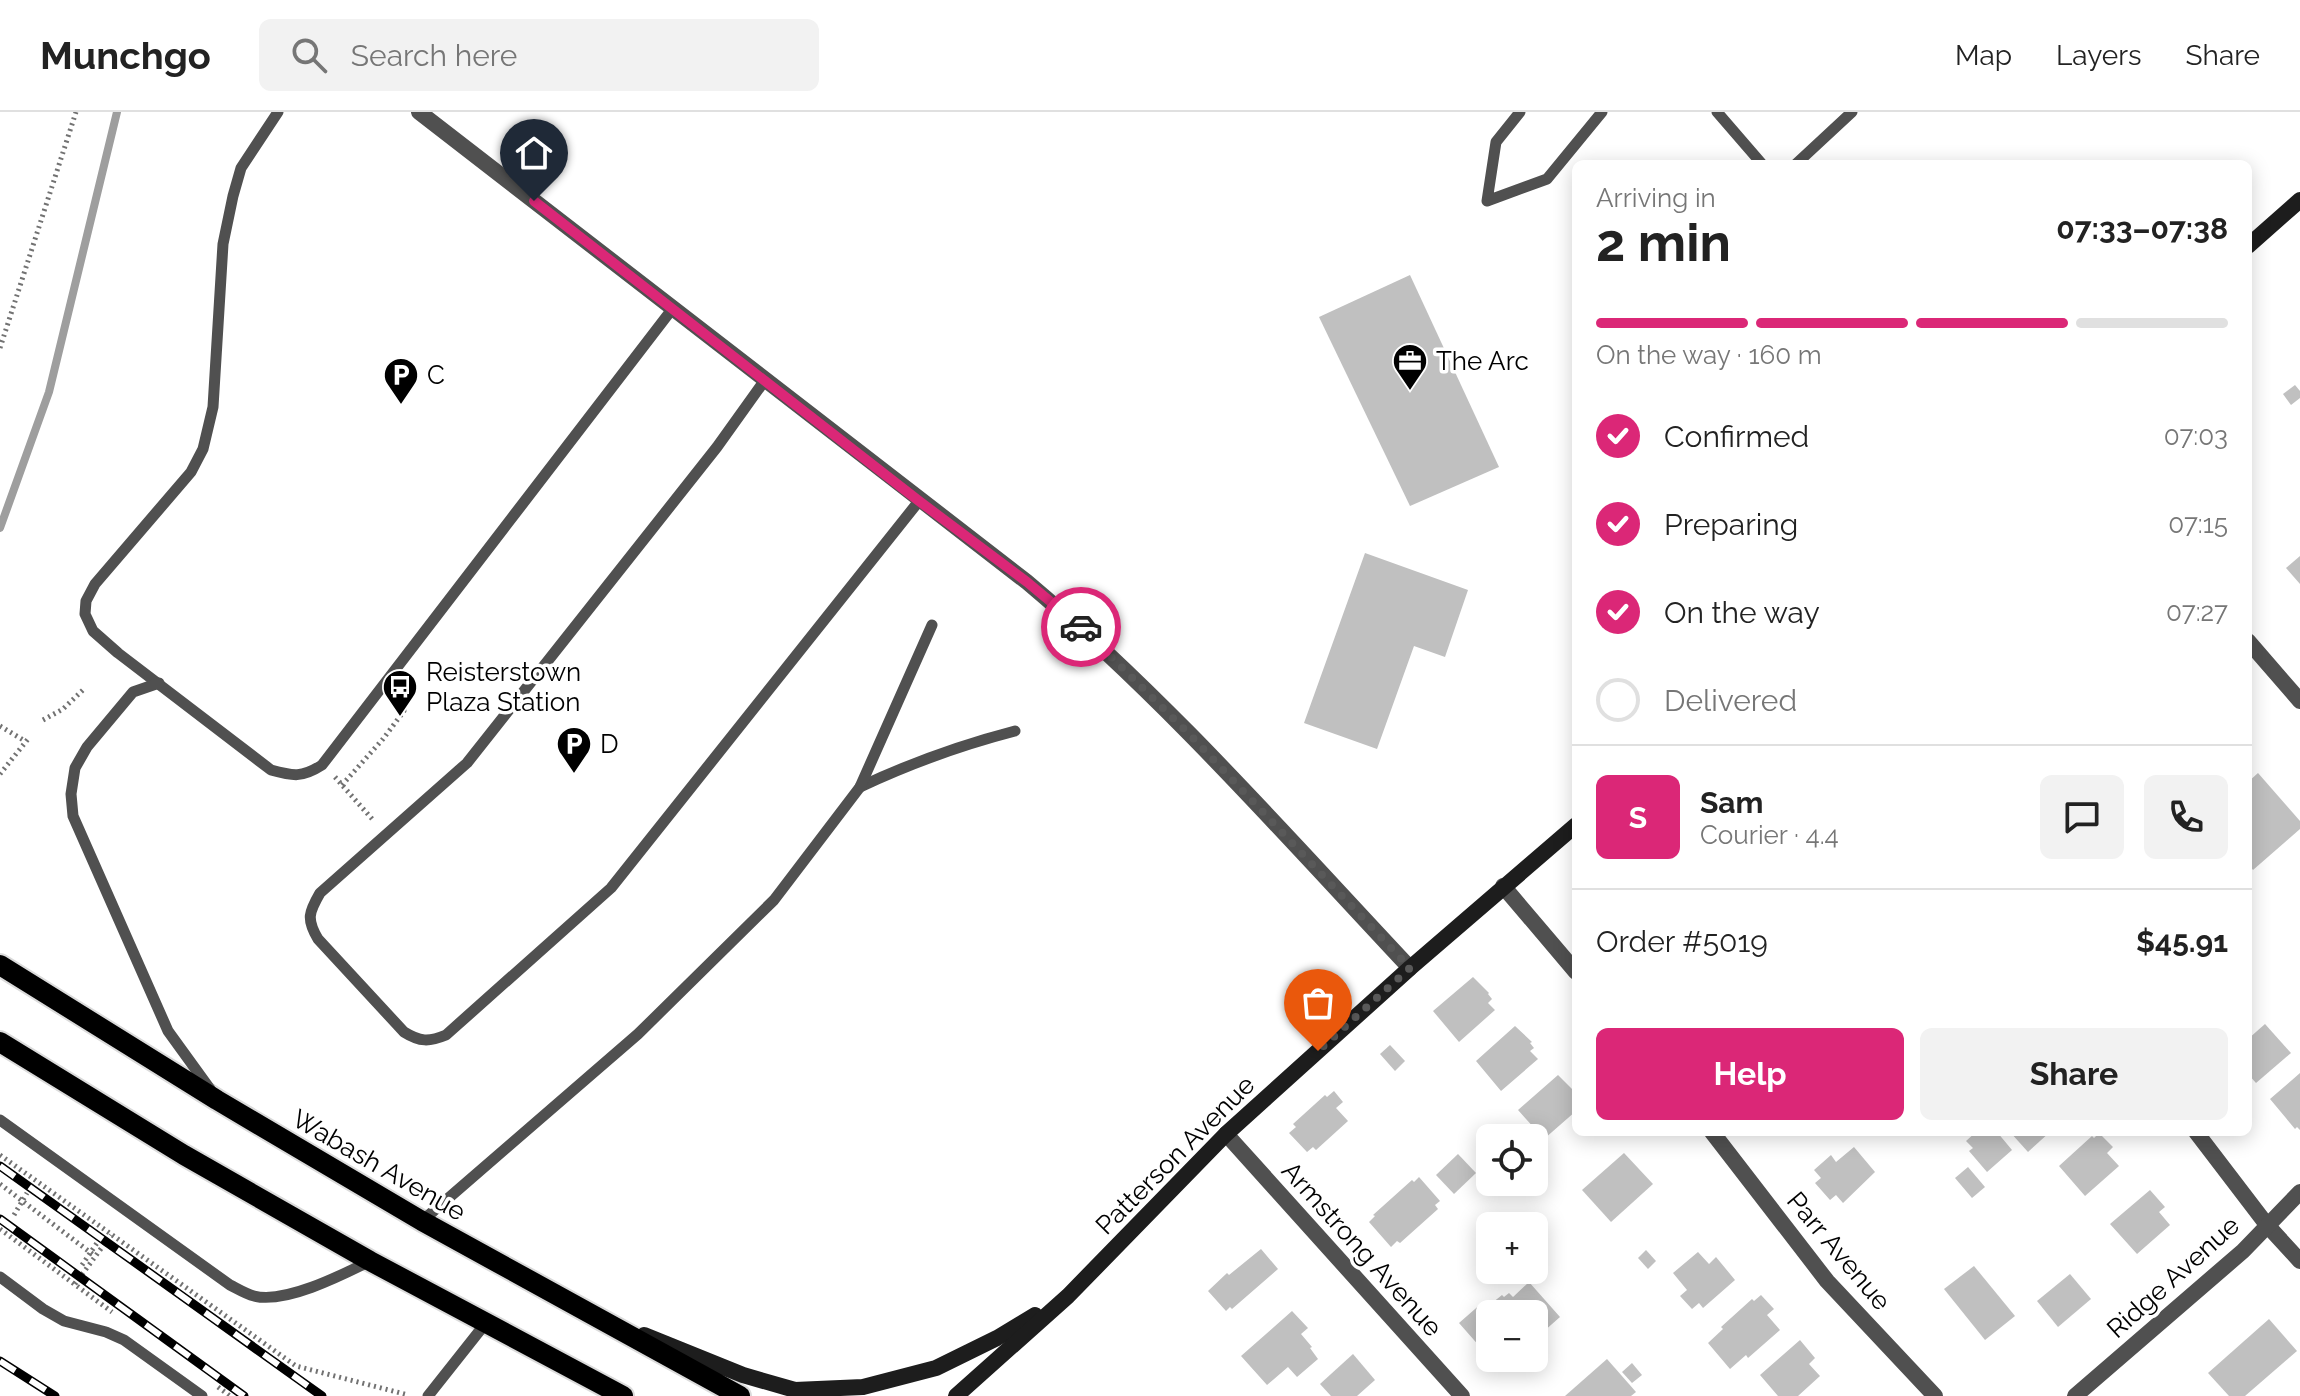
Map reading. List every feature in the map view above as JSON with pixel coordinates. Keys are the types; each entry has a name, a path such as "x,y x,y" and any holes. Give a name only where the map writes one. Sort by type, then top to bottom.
{"main road":[{"path":"2252,242 2300,200"},
{"name":"Patterson Avenue","path":"963,1394 1068,1296 1226,1134 1410,968 1572,828"},
{"name":"Wabash Avenue","path":"0,965 217,1100 422,1221 740,1396"},
{"path":"0,1042 184,1155 370,1261 623,1396"},
{"path":"568,1303 743,1375 795,1390 863,1387 936,1368 997,1338 1068,1296"},
{"path":"547,1355 601,1396"}],"street":[{"path":"419,112 1027,582 1080,627 1193,738 1410,968"},
{"path":"2252,646 2300,701"},
{"path":"1503,886 1572,967"},
{"name":"Armstrong Avenue","path":"1226,1134 1462,1396"},
{"name":"Parr Avenue","path":"1715,1136 1827,1281 1935,1396"},
{"path":"2199,1136 2267,1225 2300,1261"},
{"name":"Ridge Avenue","path":"2075,1396 2243,1251 2300,1192"}],"lane":[{"path":"278,112 241,168 233,196 223,244 213,407 203,449 191,472 95,584 86,601 85,614 93,631 118,653 271,770 290,775 307,774 322,765 673,308"},
{"path":"1520,112 1496,142 1487,201 1547,179 1602,112"},
{"path":"1717,112 1759,160"},
{"path":"1800,160 1852,112"},
{"path":"765,380 717,447 467,763 320,893 310,910 310,926 318,939 404,1032 431,1042 446,1035 611,888 919,501"},
{"path":"422,1221 638,1034 774,900 860,787 932,625"},
{"path":"159,683 133,692 87,747 75,768 71,794 73,816 168,1031 217,1100"},
{"path":"860,787 911,763 1015,731"},
{"path":"0,1120 230,1285 255,1296 291,1293 328,1281 370,1261"},
{"path":"0,1277 64,1321 124,1340 202,1396"},
{"path":"428,1396 485,1324"}],"path":[{"path":"0,348 76,112"},
{"path":"342,785 404,711 402,687"},
{"path":"43,720 63,709 84,689"},
{"path":"0,726 25,742 0,774"},
{"path":"322,765 386,834"},
{"path":"0,1155 296,1366 408,1395"},
{"path":"0,1184 92,1255"},
{"path":"14,1215 27,1193"},
{"path":"82,1265 111,1235"},
{"path":"75,1284 97,1243"}],"building":[{"name":"The Arc","path":"1410,275 1499,467 1410,506 1319,317"},
{"path":"2295,385 2300,391 2300,398 2291,405 2283,394"},
{"path":"1365,553 1468,590 1445,657 1414,646 1377,749 1304,723"},
{"path":"2300,556 2300,584 2286,568"},
{"path":"2258,773 2300,821 2300,829 2253,870 2252,869 2252,778"},
{"path":"1473,977 1489,993 1492,999 1488,1003 1495,1010 1459,1042 1433,1011"},
{"path":"2265,1024 2291,1053 2256,1083 2252,1078 2252,1035"},
{"path":"1515,1026 1532,1042 1534,1048 1530,1051 1538,1059 1501,1091 1476,1061"},
{"path":"1390,1045 1405,1061 1395,1071 1380,1054"},
{"path":"2300,1073 2300,1130 2295,1129 2270,1099"},
{"path":"1558,1075 1572,1089 1572,1114 1548,1136 1548,1124 1531,1124 1518,1110"},
{"path":"1334,1091 1343,1102 1336,1108 1348,1121 1316,1150 1313,1147 1307,1152 1289,1133 1296,1127 1293,1124 1325,1095 1327,1097"},
{"path":"1972,1136 2000,1136 2012,1150 1987,1172 1969,1151 1973,1148 1966,1141"},
{"path":"2014,1136 2046,1136 2028,1152"},
{"path":"2092,1136 2102,1136 2113,1147 2107,1153 2119,1166 2085,1196 2059,1166"},
{"path":"1854,1147 1875,1172 1843,1203 1836,1195 1830,1200 1815,1183 1821,1178 1814,1170 1831,1155 1836,1162"},
{"path":"1624,1153 1653,1184 1611,1222 1582,1190"},
{"path":"1458,1154 1476,1173 1454,1194 1436,1175"},
{"path":"1968,1167 1985,1187 1972,1198 1955,1178"},
{"path":"1419,1177 1440,1201 1435,1205 1438,1209 1400,1243 1397,1241 1391,1247 1369,1222 1373,1215"},
{"path":"2150,1190 2165,1207 2159,1212 2170,1225 2137,1254 2110,1224"},
{"path":"1261,1249 1278,1269 1226,1311 1208,1291"},
{"path":"1646,1250 1656,1261 1648,1269 1638,1258"},
{"path":"1698,1252 1709,1264 1716,1257 1735,1280 1703,1308 1699,1303 1692,1309 1680,1296 1687,1290 1673,1273"},
{"path":"1974,1266 2015,1316 1985,1340 1944,1289"},
{"path":"2070,1274 2091,1299 2058,1327 2037,1301"},
{"path":"1531,1284 1545,1300 1496,1300 1509,1293 1513,1297"},
{"path":"1761,1295 1774,1309 1767,1315 1780,1330 1730,1369 1708,1343 1723,1329 1721,1327 1752,1299 1754,1301"},
{"path":"1548,1303 1560,1317 1548,1328"},
{"path":"1476,1308 1476,1342 1459,1323"},
{"path":"1292,1311 1308,1328 1301,1334 1318,1359 1297,1377 1288,1367 1267,1385 1241,1356"},
{"path":"2269,1319 2297,1351 2245,1396 2229,1396 2208,1373"},
{"path":"1800,1340 1815,1358 1809,1364 1820,1376 1798,1396 1778,1396 1760,1375"},
{"path":"1353,1354 1375,1380 1357,1396 1331,1396 1320,1384"},
{"path":"1607,1359 1636,1392 1631,1396 1565,1396"},
{"path":"1632,1363 1642,1375 1632,1383 1622,1372"}],"waterway":[{"path":"0,528 49,392 117,112"}],"railway":[{"path":"0,1166 322,1396"},
{"path":"0,1219 244,1396"},
{"path":"0,1361 55,1396"}],"way so far":[{"path":"1081,627 1193,738 1410,968 1318,1051"}],"place":[{"name":"The Arc","path":"1410,392"},
{"name":"C","path":"401,406"},
{"name":"Reisterstown Plaza Station","path":"400,718"},
{"name":"D","path":"574,775"}],"route":[{"path":"534,201 1081,627"}]}
